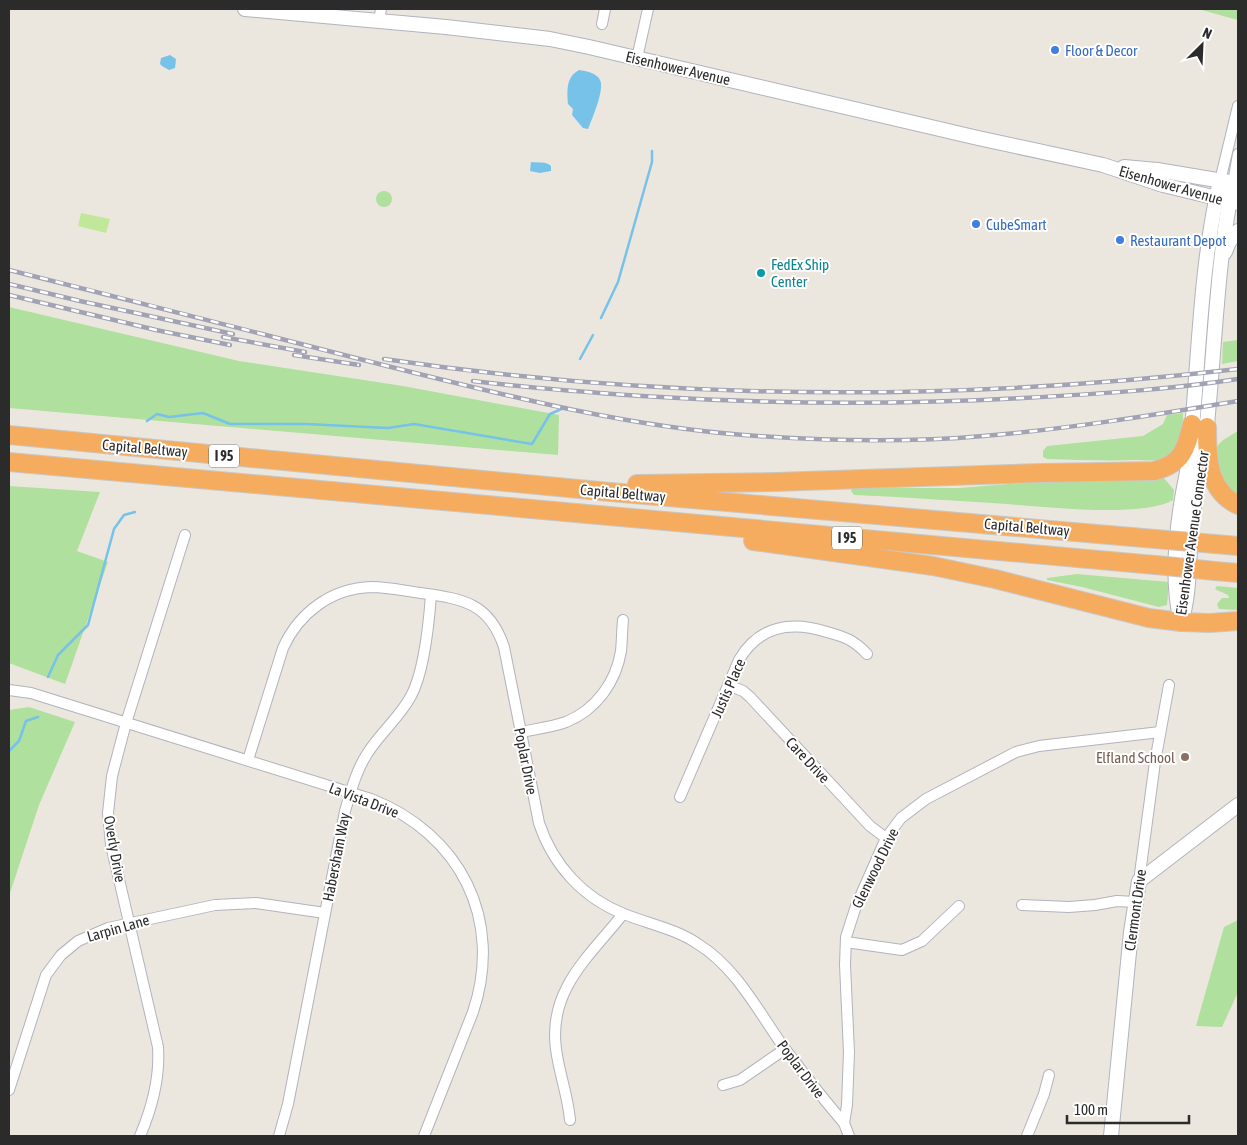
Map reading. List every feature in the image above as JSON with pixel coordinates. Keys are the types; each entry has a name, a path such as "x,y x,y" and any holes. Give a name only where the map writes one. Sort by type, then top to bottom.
{"highway":[{"path":"439,475 596,484 708,484 1154,471 1168,468 1180,457 1199,425"},
{"path":"1199,425 1212,476 1224,495 1238,505"},
{"name":"Capital Beltway","path":"9,435 629,493 1238,546"},
{"name":"Capital Beltway","path":"9,462 1238,573"},
{"path":"527,510 680,532 861,554 933,566 995,579 1141,616 1181,622 1210,623 1238,621"}],"main road":[{"name":"Eisenhower Avenue","path":"245,9 380,15 550,39 1103,165 1157,170 1230,183"},
{"name":"Eisenhower Avenue","path":"1103,165 1163,186 1228,201"},
{"name":"Eisenhower Avenue Connector","path":"1181,622 1177,605 1179,521 1189,461 1199,425 1222,262 1230,183"},
{"name":"Eisenhower Avenue Connector","path":"1199,425 1211,221 1228,201"},
{"path":"1222,262 1229,242 1238,231"},
{"path":"1139,881 1238,804"},
{"name":"Clermont Drive","path":"1112,1136 1135,902 1139,881"}],"street":[{"path":"602,24 605,9"},
{"path":"637,58 648,9"},
{"path":"1230,183 1238,106"},
{"path":"1230,183 1238,154"},
{"name":"Overly Drive","path":"140,1136 155,1090 159,1059 156,1035 111,844 108,813 112,776 126,723 185,535"},
{"name":"Poplar Drive","path":"248,760 283,648 294,628 308,612 331,597 359,588 381,588 454,598 469,603 484,614 497,630 504,647 539,823 550,851 564,871 582,889 604,904 624,914 679,934 713,954 732,973 785,1049 844,1123"},
{"name":"Habersham Way","path":"279,1136 288,1104 345,811 358,773 367,754 406,704 416,687 421,667 431,595"},
{"path":"521,732 566,722 582,713 598,700 609,684 617,667 621,651 623,620"},
{"name":"Justis Place","path":"680,797 739,660 750,645 764,634 783,627 794,625 807,626 843,637 858,644 867,654"},
{"name":"Care Drive","path":"728,685 743,691 750,697 870,826 886,838"},
{"name":"Clermont Drive","path":"1139,881 1160,732 1169,685"},
{"name":"La Vista Drive","path":"9,690 31,693 371,799 397,811 422,827 445,849 470,890 480,920 483,960 478,997 424,1136"},
{"name":"Glenwood Drive","path":"849,1136 844,1123 847,1105 849,1052 845,965 846,942 856,906 886,838 901,818 914,807 1015,752 1039,746 1160,732"},
{"path":"1022,905 1069,907 1095,906 1117,901 1135,902"},
{"name":"Larpin Lane","path":"9,1090 41,987 53,964 69,947 89,935 108,928 199,907 234,904 277,905 325,913"},
{"path":"846,942 902,950 922,941 959,906"},
{"path":"570,1120 556,1046 556,1026 560,1004 566,986 575,971 624,914"},
{"path":"723,1084 740,1080 785,1049"},
{"path":"1027,1136 1044,1094 1049,1075"}],"green space":[{"path":"1198,9 1238,9 1238,20"},
{"path":"384,191 392,199 384,207 376,199"},
{"path":"81,213 110,219 106,233 78,226"},
{"path":"9,307 239,361 403,386 559,415 558,455 9,408"},
{"path":"1238,340 1238,361 1222,364 1223,342"},
{"path":"1183,413 1179,444 1172,455 1167,458 1152,461 1047,459 1043,457 1043,451 1047,446 1143,436 1163,424 1167,415"},
{"path":"1238,431 1238,495 1228,485 1220,472 1217,465 1216,450 1219,444"},
{"path":"1163,477 1174,490 1173,500 1139,509 1117,510 1068,509 854,495 851,491 852,488 959,488 1034,482"},
{"path":"9,486 100,492 77,551 108,562 65,684 9,663"},
{"path":"1077,574 1169,582 1167,605 1159,607 1047,580 1047,578"},
{"path":"1217,586 1238,588 1238,610 1219,609 1217,604 1222,598 1229,598 1228,595 1215,589"},
{"path":"29,707 75,722 39,805 9,896 9,710"},
{"path":"1238,920 1238,992 1222,1027 1196,1026 1224,927"}],"water":[{"path":"170,55 176,59 175,68 169,70 160,64 161,58"},
{"path":"579,70 594,74 601,84 597,104 588,129 583,128 572,115 573,109 568,104 570,80"},
{"path":"531,162 547,163 551,166 551,171 540,173 530,171"}],"waterway":[{"path":"601,318 618,282 652,162 652,151"},
{"path":"580,359 593,335"},
{"path":"147,421 157,414 169,417 203,413 230,424 306,424 388,428 414,424 532,444 550,414 566,407"},
{"path":"48,677 58,655 88,625 114,529 124,515 135,512"},
{"path":"9,751 19,741 26,721 38,717"}],"railway":[{"path":"9,270 519,398 609,417 699,431 834,440 953,438 1079,426 1238,401"},
{"path":"9,284 233,334"},
{"path":"9,295 156,330 230,345"},
{"path":"223,337 305,352"},
{"path":"294,355 359,365"},
{"path":"384,359 490,373 597,383 811,392 1025,387 1131,380 1238,369"},
{"path":"473,381 557,390 690,399 880,403 1104,393 1158,389 1238,379"}],"place":[{"name":"Floor & Decor","path":"1055,50"},
{"name":"CubeSmart","path":"976,224"},
{"name":"Restaurant Depot","path":"1120,240"},
{"name":"FedEx Ship Center","path":"761,273"},
{"name":"Elfland School","path":"1185,757"}]}
